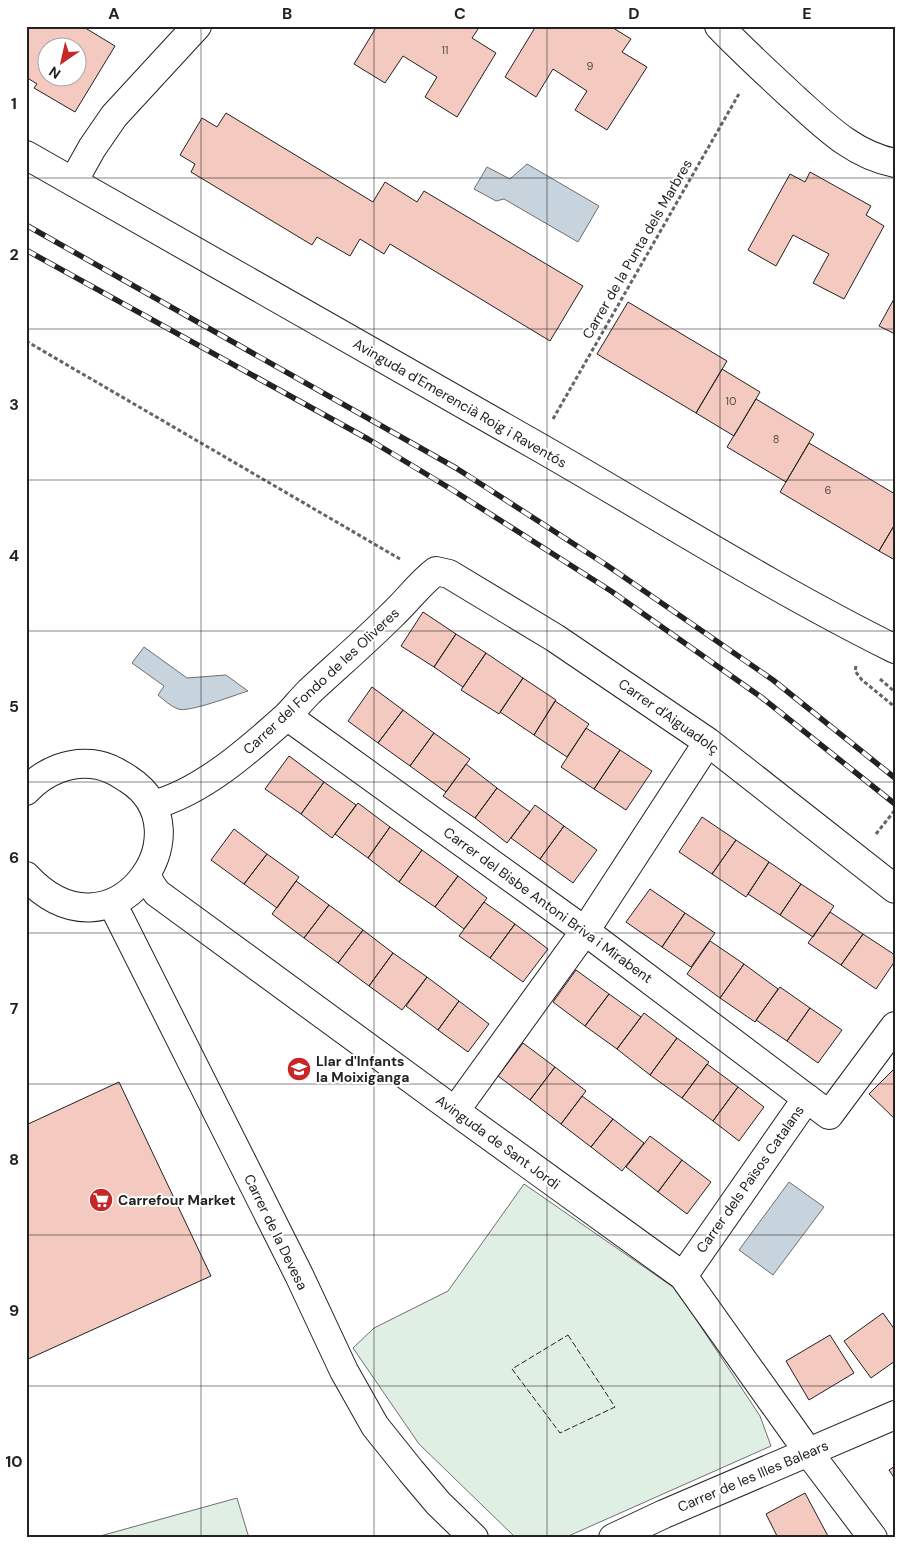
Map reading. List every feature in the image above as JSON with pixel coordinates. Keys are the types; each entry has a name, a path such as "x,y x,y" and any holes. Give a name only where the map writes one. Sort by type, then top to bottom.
{"street":[{"path":"72,182 114,116 197,26"},
{"path":"719,26 756,63 837,136 863,153 895,163"},
{"name":"Avinguda d'Emerencià Roig i Raventós","path":"26,155 753,572 895,650"},
{"name":"Carrer d'Aiguadolç","path":"428,576 436,571 449,574 555,638 708,742 895,889"},
{"name":"Carrer del Fondo de les Oliveres","path":"153,805 188,791 236,759 287,716 307,694 394,614 428,576"},
{"name":"Carrer del Bisbe Antoni Briva i Mirabent","path":"287,716 585,931 807,1098"},
{"path":"454,1111 585,931 708,742"},
{"path":"26,876 48,896 68,906 96,908 112,903 133,890 147,873 157,853 159,838 153,805 134,783 117,772 102,766 78,763 30,780"},
{"name":"Avinguda de Sant Jordi","path":"147,873 150,882 158,893 454,1111 683,1276 809,1453 873,1538"},
{"name":"Carrer de la Devesa","path":"112,903 299,1275 344,1371 375,1426 422,1484 474,1538"},
{"name":"Carrer dels Països Catalans","path":"683,1276 807,1098 829,1115 895,1026"},
{"name":"Carrer de les Illes Balears","path":"613,1538 664,1514 895,1415"}],"path":[{"name":"Carrer de la Punta dels Marbres","path":"537,447 756,63"},
{"path":"26,341 428,576"},
{"path":"858,663 855,670 862,680 895,707"},
{"path":"876,675 895,692"},
{"path":"873,837 895,810"}],"green space":[{"path":"524,1184 676,1289 760,1416 771,1446 564,1538 516,1538 419,1444 353,1348 374,1328 448,1291"},
{"path":"237,1498 249,1538 93,1538"}],"shaded area":[{"path":"527,164 599,206 578,242 504,199 496,201 474,189 487,167 510,179"},
{"path":"144,647 187,678 226,675 248,691 201,706 183,710 178,709 158,695 164,686 132,663"},
{"path":"789,1182 824,1207 773,1275 739,1250"}],"building":[{"path":"26,26 82,26 115,46 75,112 34,88 37,84 26,77"},
{"path":"377,26 480,26 472,38 496,53 457,117 425,97 437,77 403,56 385,83 354,64"},
{"path":"536,26 610,26 631,39 622,52 647,67 607,130 575,110 587,91 553,69 536,97 505,77"},
{"path":"226,113 373,202 385,182 417,202 424,191 583,286 550,341 390,244 384,254 360,239 350,256 317,237 312,245 191,172 195,164 180,155 202,118 217,127"},
{"path":"810,172 871,206 866,215 884,226 844,299 813,283 829,254 793,235 776,266 748,250 790,174 805,182"},
{"path":"895,297 895,334 879,326"},
{"path":"628,302 727,361 696,413 597,354"},
{"path":"722,369 760,392 734,436 696,413"},
{"path":"756,399 814,434 786,482 727,447"},
{"path":"809,443 895,494 895,524 879,551 780,492"},
{"path":"895,524 895,560 879,551"},
{"path":"423,612 456,634 434,667 401,646"},
{"path":"456,634 486,653 463,687 434,667"},
{"path":"486,653 523,678 499,714 461,690"},
{"path":"523,678 556,700 534,735 500,712"},
{"path":"372,687 403,710 378,743 348,721"},
{"path":"555,701 589,724 567,757 534,735"},
{"path":"403,710 434,733 410,766 378,743"},
{"path":"586,728 620,750 594,789 561,767"},
{"path":"434,733 470,759 446,792 410,766"},
{"path":"620,750 652,771 626,810 594,789"},
{"path":"289,756 324,782 301,814 265,789"},
{"path":"466,764 497,788 475,818 443,796"},
{"path":"324,782 356,805 332,838 301,814"},
{"path":"497,788 530,812 507,843 475,818"},
{"path":"358,803 390,827 368,858 335,834"},
{"path":"535,805 564,826 540,859 511,838"},
{"path":"702,817 736,840 712,874 679,852"},
{"path":"564,826 597,850 573,883 540,859"},
{"path":"390,827 422,850 399,882 368,858"},
{"path":"234,829 267,854 244,884 211,860"},
{"path":"736,840 769,862 746,897 712,874"},
{"path":"422,850 458,876 435,907 399,882"},
{"path":"267,854 299,877 277,908 244,884"},
{"path":"769,862 801,884 780,915 748,894"},
{"path":"458,876 487,898 464,929 435,907"},
{"path":"296,881 329,905 304,938 272,914"},
{"path":"801,884 834,906 813,937 780,915"},
{"path":"650,889 685,913 662,947 626,922"},
{"path":"484,902 515,924 490,958 459,936"},
{"path":"329,905 363,930 338,963 304,938"},
{"path":"830,912 863,934 841,965 808,943"},
{"path":"685,913 715,933 691,967 662,947"},
{"path":"515,924 548,949 523,982 490,958"},
{"path":"363,930 393,953 369,986 338,963"},
{"path":"863,934 895,955 895,961 876,989 841,965"},
{"path":"710,941 744,964 720,998 687,974"},
{"path":"393,953 427,977 402,1010 369,986"},
{"path":"744,964 778,989 755,1022 720,998"},
{"path":"576,970 609,994 585,1026 553,1002"},
{"path":"427,977 459,1001 438,1030 406,1006"},
{"path":"780,987 810,1008 787,1041 756,1020"},
{"path":"609,994 641,1017 617,1049 585,1026"},
{"path":"459,1001 489,1024 468,1052 438,1030"},
{"path":"810,1008 842,1030 818,1063 787,1041"},
{"path":"644,1013 677,1038 650,1075 617,1049"},
{"path":"677,1038 709,1062 682,1098 650,1075"},
{"path":"523,1043 555,1067 530,1100 498,1076"},
{"path":"707,1064 738,1087 713,1121 682,1098"},
{"path":"555,1067 586,1091 561,1124 530,1100"},
{"path":"895,1068 895,1119 869,1094"},
{"name":"Carrefour Market","path":"119,1082 211,1276 26,1360 26,1125"},
{"path":"738,1087 764,1107 739,1141 713,1121"},
{"path":"582,1096 613,1119 591,1147 561,1124"},
{"path":"613,1119 644,1143 622,1171 591,1147"},
{"path":"650,1136 682,1160 658,1192 626,1167"},
{"path":"682,1160 711,1182 687,1214 658,1192"},
{"path":"883,1313 895,1330 895,1361 871,1378 844,1341"},
{"path":"830,1335 854,1373 809,1400 786,1361"},
{"path":"895,1466 895,1479 889,1470"},
{"path":"805,1493 829,1538 778,1538 766,1514"}],"railway":[{"path":"26,225 456,468 608,566 773,680 895,778"},
{"path":"26,250 368,439 451,489 611,591 761,697 895,804"}],"fence":[{"path":"568,1335 615,1407 560,1433 512,1369 568,1335"}],"place":[{"name":"Llar d'Infants la Moixiganga","path":"299,1069"},
{"name":"Carrefour Market","path":"101,1200"}]}
